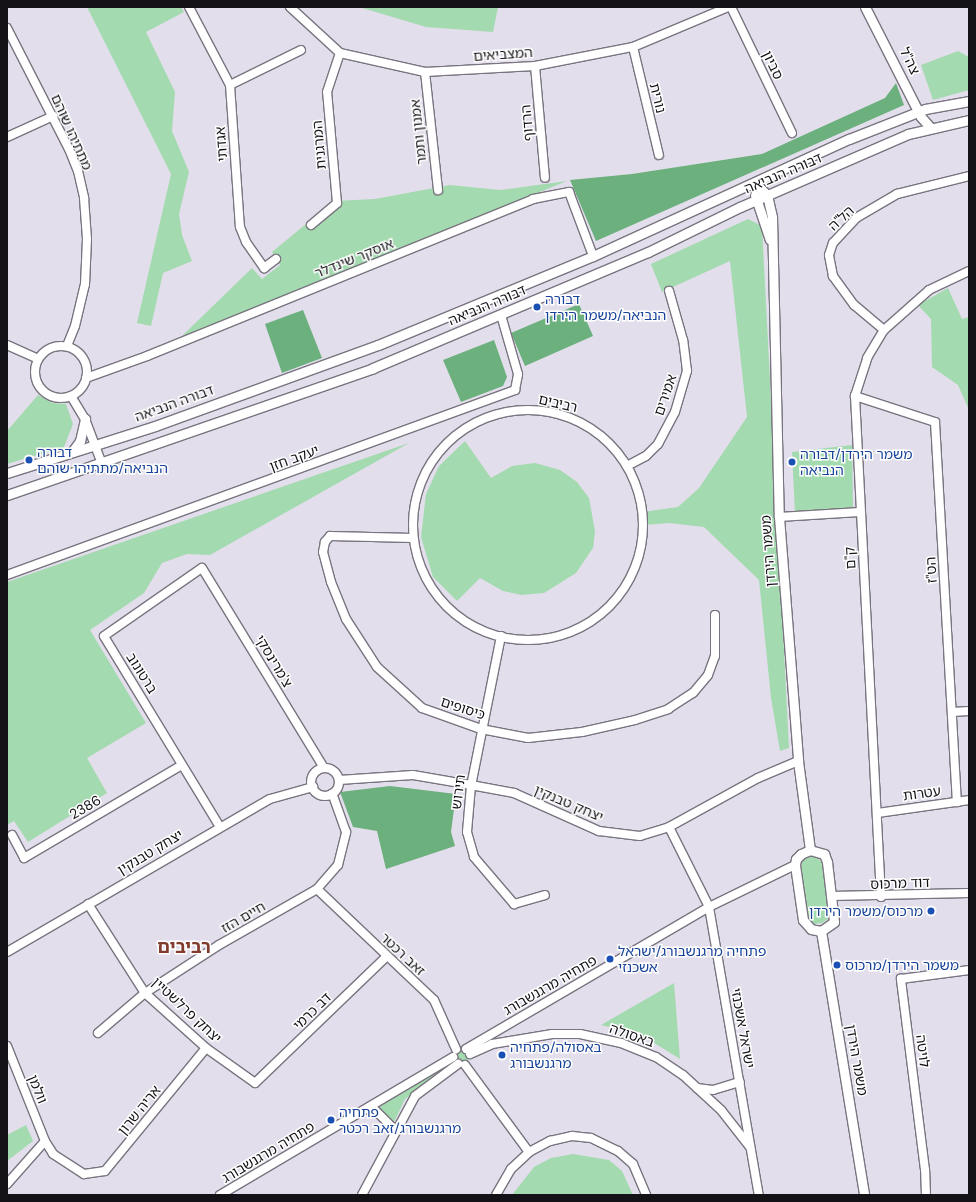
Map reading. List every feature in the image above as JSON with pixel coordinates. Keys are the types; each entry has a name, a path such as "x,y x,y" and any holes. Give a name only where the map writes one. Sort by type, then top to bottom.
{"street":[{"name":"אגדתי","path":"189,7 230,85 240,228 246,242 264,268 276,259"},
{"path":"290,7 340,53"},
{"name":"המצביאים","path":"340,53 425,72 535,66 633,48 730,7"},
{"name":"סביון","path":"730,7 792,133"},
{"name":"צה\"ל","path":"865,7 918,111 930,127"},
{"name":"מתתיהו שוהם","path":"7,28 53,116 78,171 84,198 87,239 85,284 75,326 67,346"},
{"name":"נורית","path":"633,48 659,155"},
{"path":"230,85 301,50"},
{"name":"המרגנית","path":"310,226 337,203 327,92 340,53"},
{"name":"הרדוף","path":"535,66 545,178"},
{"name":"אמנון ותמר","path":"425,72 438,190"},
{"name":"דבורה הנביאה","path":"7,473 72,452 96,446 378,346 593,256 918,111 969,101"},
{"path":"7,137 53,116"},
{"name":"דבורה הנביאה","path":"7,495 102,464 373,368 648,252 755,200 908,134 930,127 969,120"},
{"name":"הל\"ה","path":"884,330 854,305 833,276 829,255 833,243 856,218 897,194 969,176"},
{"path":"755,183 767,195"},
{"name":"משמר הירדן","path":"755,183 755,200 771,249"},
{"name":"אוסקר שינדלר","path":"86,378 147,356 533,199 569,192 593,256"},
{"name":"משמר הירדן","path":"767,195 772,218 771,249 779,516 798,761 810,850"},
{"name":"ק\"ם","path":"881,897 878,813 854,396 867,358 884,330 929,290 969,271"},
{"name":"אמירים","path":"627,466 646,456 658,444 675,412 687,371 683,340 669,291"},
{"name":"יעקב חזן","path":"7,575 515,390 518,374 501,315"},
{"path":"7,345 38,359"},
{"path":"67,346 77,351 83,358 86,365 86,378 79,391 71,396 54,397 39,386 35,375 38,359 49,348 67,346"},
{"path":"71,396 85,419 102,464"},
{"name":"הט\"ז","path":"854,396 935,422 957,802"},
{"name":"רביבים","path":"525,410 545,411 581,422 612,445 627,466 643,524 641,558 625,592 590,624 557,636 528,640 502,636 462,619 431,587 413,538 414,504 428,466 456,435 491,415 525,410"},
{"path":"72,452 80,441 85,419"},
{"path":"779,516 860,512"},
{"name":"כיסופים","path":"413,538 330,536 325,542 323,552 331,582 346,620 377,667 422,708 481,729 528,738 582,732 635,720 668,709 693,694 708,675 715,656 715,616"},
{"name":"ברטונוב","path":"202,568 104,636 220,827"},
{"name":"צ'מרינסקי","path":"202,568 324,768"},
{"name":"תירוש","path":"502,636 481,729 471,786 467,832 474,857 514,904 545,895"},
{"path":"952,712 969,711"},
{"name":"יצחק טבנקין","path":"339,780 413,775 514,793 599,831 640,836 669,827 758,778 798,761"},
{"name":"2386","path":"12,835 24,858 182,765"},
{"path":"324,768 332,770 339,780 338,788 332,793 324,795 313,787 313,775 324,768"},
{"name":"יצחק טבנקין","path":"7,952 270,799 313,787"},
{"name":"חיים הזז","path":"98,1033 145,993 219,945 317,889 338,865 346,832 332,793"},
{"name":"עטרות","path":"878,813 969,800"},
{"name":"ישראל אשכנזי","path":"669,827 709,907 759,1195"},
{"path":"810,850 824,854 828,862 834,922 821,931 811,929 803,920 795,865 796,859 801,854 810,850"},
{"name":"פתחיה מרגנשבורג","path":"468,1051 709,907 795,865"},
{"name":"זאב רכטר","path":"317,889 386,957 434,1000 454,1053 529,1152"},
{"name":"דוד מרכוס","path":"831,896 881,897 969,893"},
{"name":"יצחק פרלשטיין","path":"88,904 145,993 206,1048 255,1083"},
{"name":"משמר הירדן","path":"821,931 864,1195"},
{"name":"דב כרמי","path":"255,1083 386,957"},
{"name":"לויטה","path":"926,1195 925,1170 901,979 969,970"},
{"name":"באסולה","path":"468,1051 526,1037 552,1034 580,1034 621,1042 656,1057 683,1074 721,1110 751,1148"},
{"name":"וולמן","path":"7,1046 10,1065 45,1141 53,1154 84,1174"},
{"name":"אריה שרון","path":"84,1174 105,1171 206,1048"},
{"path":"362,1195 395,1130 415,1096 462,1065 470,1063 468,1051 454,1053"},
{"name":"פתחיה מרגנשבורג","path":"220,1195 229,1192 371,1106 454,1053"},
{"path":"698,1088 713,1090 740,1082"},
{"path":"371,1106 395,1130"},
{"path":"496,1195 511,1169 529,1152 550,1141 572,1136 591,1138 618,1150 633,1164 646,1195"},
{"path":"7,1184 45,1141"}],"green space":[{"path":"87,7 181,7 184,12 146,32 175,92 172,131 189,172 179,214 182,235 192,261 163,273 151,326 137,323 171,174"},
{"path":"359,7 498,7 493,32 426,27"},
{"path":"958,51 969,57 969,90 933,100 921,65"},
{"path":"896,83 904,105 596,241 570,180 632,174 762,154 885,98"},
{"path":"567,181 181,337 252,268 262,279 280,265 272,252 334,201 375,199 450,185 500,190"},
{"path":"748,219 762,226 789,748 780,751 771,698 759,580 704,527 669,523 645,525 643,512 678,507 699,488 747,417 730,261 662,292 651,264"},
{"path":"948,288 962,319 969,317 969,410 958,385 932,367 931,319 918,305"},
{"path":"579,304 593,336 525,366 511,333"},
{"path":"303,310 322,358 282,373 265,324"},
{"path":"494,340 507,377 503,386 461,402 443,360"},
{"path":"38,395 53,403 66,404 73,424 64,447 7,464 7,431"},
{"path":"465,441 491,478 512,466 535,463 560,470 577,482 589,498 595,531 593,548 576,573 544,593 521,595 503,591 480,578 457,601 433,577 421,537 426,494 439,466"},
{"path":"409,443 210,555 187,554 162,563 144,593 90,630 146,723 87,758 107,793 28,842 14,821 7,825 7,582"},
{"path":"852,445 853,508 795,513 792,452"},
{"path":"390,786 456,794 451,832 455,846 386,869 377,831 353,827 340,792"},
{"path":"810,856 817,857 822,863 829,918 822,923 814,924 807,919 801,866 803,860"},
{"path":"674,983 680,1059 643,1036 601,1025"},
{"path":"462,1050 467,1052 469,1057 467,1062 462,1064 457,1062 455,1057 457,1052"},
{"path":"452,1060 454,1064 405,1099 394,1122 375,1106"},
{"path":"26,1125 33,1141 7,1161 7,1135"},
{"path":"573,1154 609,1160 622,1171 633,1195 512,1195 534,1167 551,1158"}],"place":[{"name":"דבורה הנביאה/משמר הירדן","path":"537,307"},
{"name":"דבורה הנביאה/מתתיהו שוהם","path":"29,460"},
{"name":"משמר הירדן/דבורה הנביאה","path":"792,462"},
{"name":"מרכוס/משמר הירדן","path":"931,911"},
{"name":"פתחיה מרגנשבורג/ישראל אשכנזי","path":"610,959"},
{"name":"משמר הירדן/מרכוס","path":"837,965"},
{"name":"באסולה/פתחיה מרגנשבורג","path":"502,1055"},
{"name":"פתחיה מרגנשבורג/זאב רכטר","path":"331,1120"}],"district":[{"name":"רביבים","path":"184,947"}]}
